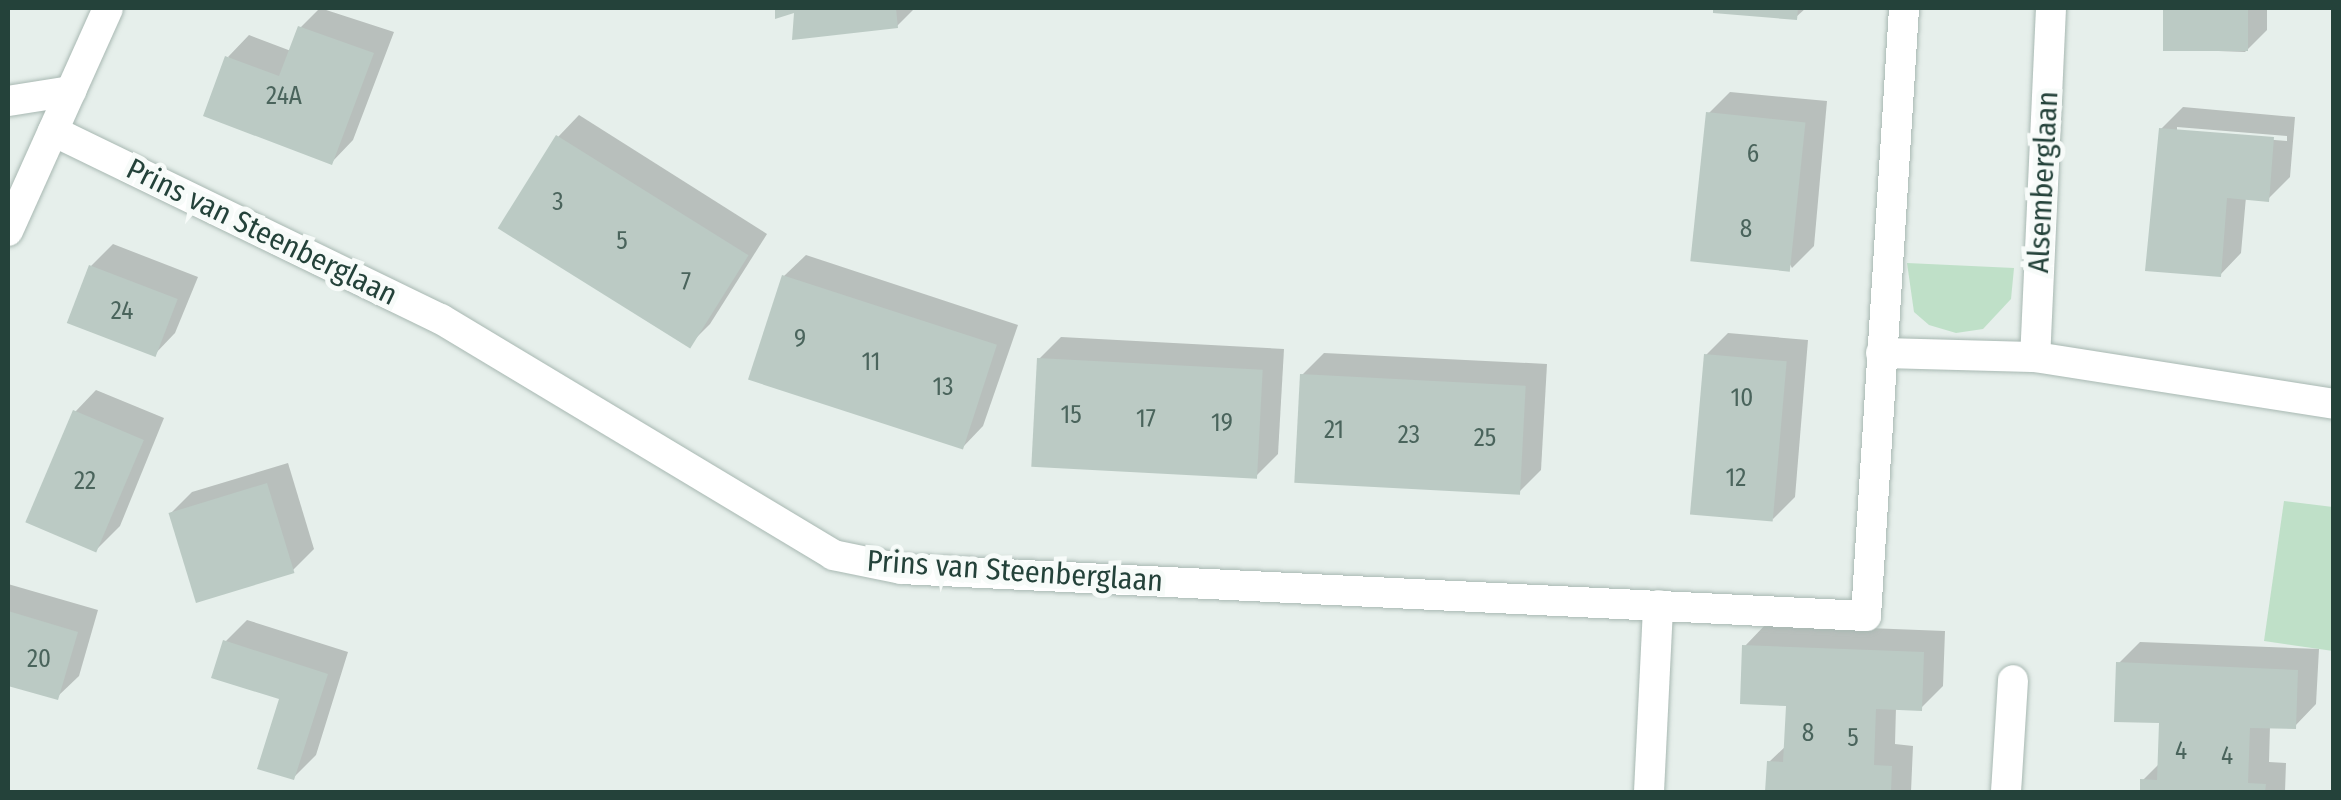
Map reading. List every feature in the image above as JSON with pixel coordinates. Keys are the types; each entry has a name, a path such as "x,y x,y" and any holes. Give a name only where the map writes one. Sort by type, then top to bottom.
{"street":[{"path":"8,231 108,8"},
{"path":"1904,8 1881,353 2034,357 2334,404"},
{"name":"Alsemberglaan","path":"2034,357 2052,8"},
{"path":"8,101 71,91"},
{"name":"Prins van Steenberglaan","path":"53,131 441,319 833,555 901,569 1866,616 1881,353"},
{"path":"1649,792 1658,605"},
{"path":"2006,792 2012,680"}],"green space":[{"path":"1907,263 2014,268 2011,299 1983,329 1956,333 1929,325 1914,312"},
{"path":"2284,501 2333,507 2333,651 2264,641"}],"building":[{"path":"775,8 896,8 898,28 792,40 794,13 775,19"},
{"path":"1713,8 1798,8 1797,20 1713,13"},
{"path":"2163,8 2248,8 2248,51 2163,51"},
{"path":"298,26 374,53 332,165 203,116 225,56 279,76"},
{"path":"1706,112 1805,122 1790,272 1690,261"},
{"path":"2159,128 2274,137 2269,202 2227,198 2221,277 2145,271"},
{"path":"556,135 749,255 690,349 498,228"},
{"path":"89,265 178,299 155,357 67,323"},
{"path":"782,275 997,345 963,449 748,380"},
{"path":"1704,354 1787,361 1773,522 1690,514"},
{"path":"1037,358 1263,370 1257,479 1031,467"},
{"path":"1300,374 1526,386 1520,495 1294,483"},
{"path":"73,410 144,440 96,552 25,522"},
{"path":"267,483 294,573 196,603 169,513"},
{"path":"8,611 78,632 58,700 8,686"},
{"path":"223,640 328,674 294,780 257,769 279,699 211,678"},
{"path":"1742,645 1924,652 1922,711 1876,709 1874,765 1892,766 1891,792 1765,792 1767,761 1783,762 1786,706 1740,704"},
{"path":"2116,662 2298,670 2296,729 2250,728 2248,783 2266,784 2265,792 2140,792 2140,779 2157,780 2159,723 2114,722"}]}
